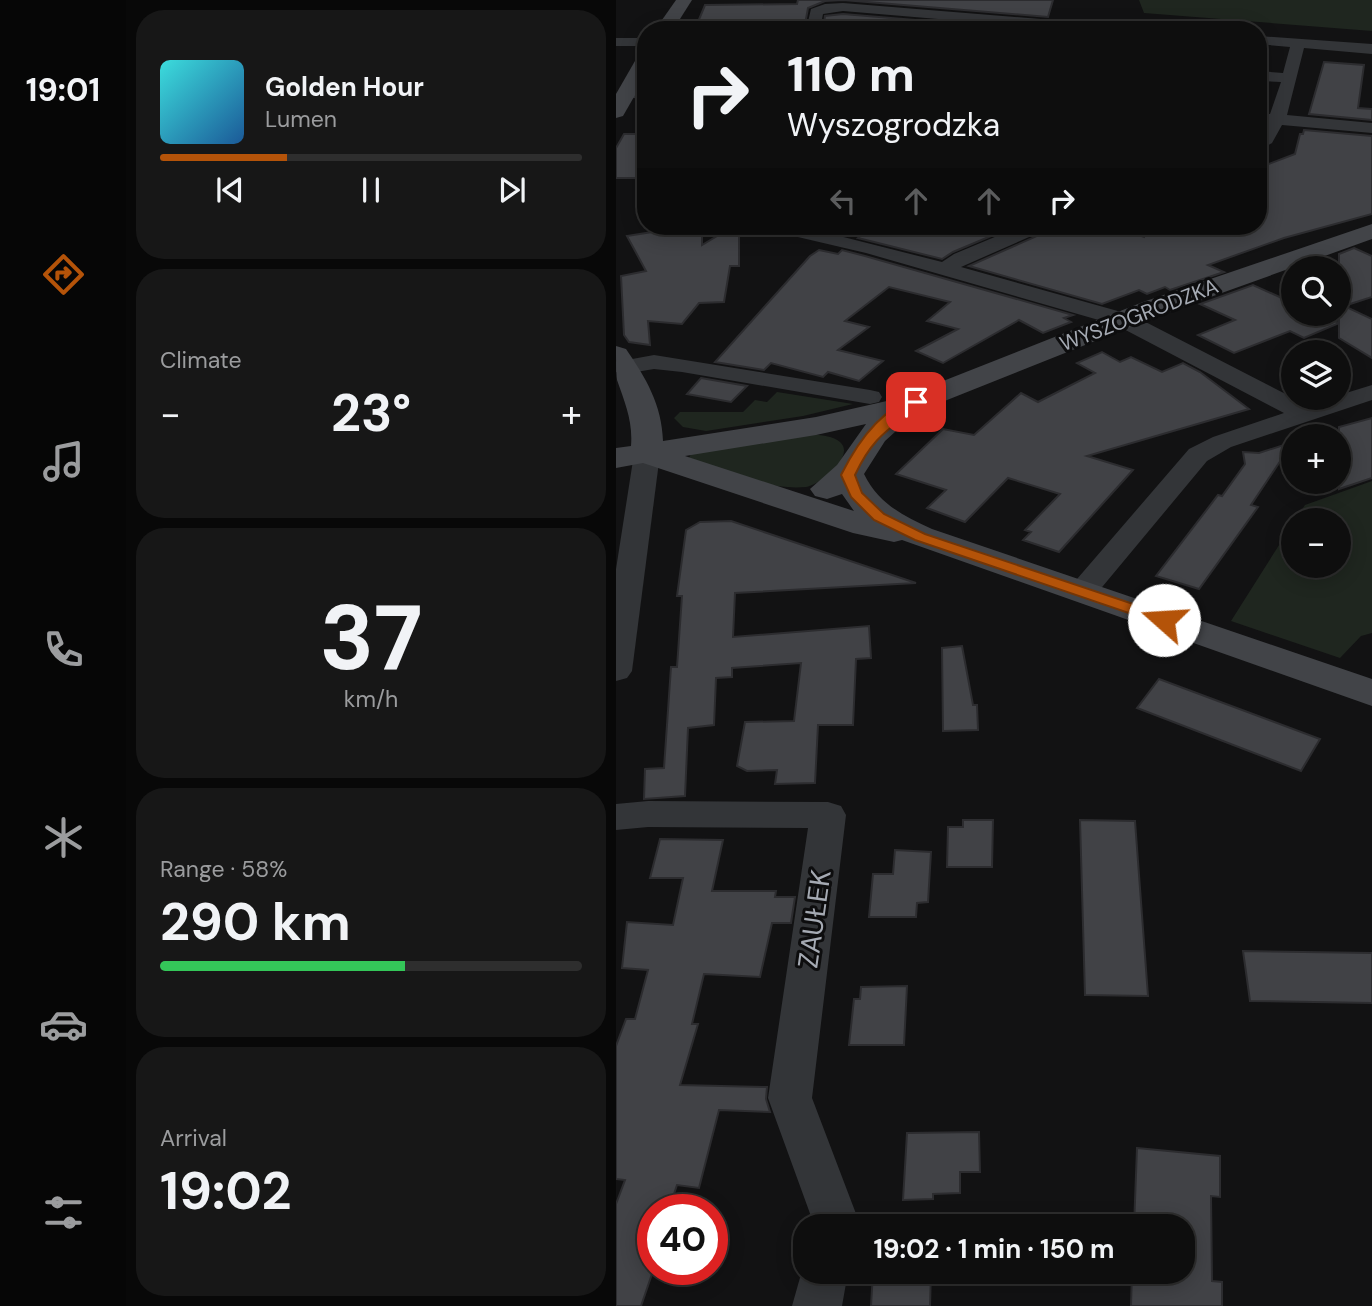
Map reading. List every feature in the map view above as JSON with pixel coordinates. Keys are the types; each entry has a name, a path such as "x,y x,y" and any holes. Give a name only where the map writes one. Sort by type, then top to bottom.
{"main road":[{"path":"670,21 684,0"},
{"path":"626,96 637,75"},
{"name":"WYSZOGRODZKA","path":"631,456 816,426 909,405 1236,277 1372,231"},
{"path":"620,361 643,402 648,427 631,456 784,498 878,529 920,537"},
{"name":"WYSZOGRODZKA","path":"784,498 811,494 832,487 854,463 875,432 909,405"},
{"path":"816,426 849,435 856,495 879,517 920,537 1372,693"}],"street":[{"path":"814,21 816,12 825,8 843,7 1016,21"},
{"path":"1267,41 1372,49"},
{"path":"616,42 637,42"},
{"path":"1298,43 1290,78 1267,119 1372,128"},
{"path":"1267,77 1290,78"},
{"path":"812,235 946,268 1124,320 1151,331 1306,414"},
{"path":"946,268 961,258 1016,235"},
{"path":"620,361 682,365 870,397"},
{"path":"1082,592 1198,455 1222,442 1372,392"},
{"path":"616,671 631,456"},
{"name":"ZAUŁEK","path":"616,817 648,814 828,815 790,1098 833,1214"},
{"path":"817,1306 822,1284"}],"shaded area":[{"path":"1139,0 1372,0 1372,31 1267,21 1144,13"},
{"path":"777,392 853,404 803,416 706,431 683,427 674,418 680,412 743,412 755,400 767,402"},
{"path":"814,434 831,437 840,442 844,448 843,455 827,476 806,487 762,483 689,458 691,454"},
{"path":"1372,481 1372,633 1361,636 1340,658 1231,621 1281,542 1281,578 1351,578 1351,508 1303,508 1336,494 1351,494 1351,489"}],"building":[{"path":"798,0 843,0 825,1 808,8 806,21 698,21 705,5 797,4"},
{"path":"843,0 1053,0 1048,17"},
{"path":"843,14 927,21 824,21 825,16"},
{"path":"1324,62 1364,65 1358,108 1372,109 1372,120 1309,114"},
{"path":"1304,130 1372,136 1372,214 1284,238 1208,265 1224,272 1170,290 1165,287 1147,294 1139,290 1102,304 969,266 1039,235 1267,235 1267,165 1295,154 1300,134 1303,134"},
{"path":"624,134 637,134 636,178 616,178 616,148"},
{"path":"702,235 702,245 719,235 739,235 739,266 730,266 724,302 699,303 682,324 648,321 650,345 629,342 624,335 621,276 646,271 627,236"},
{"path":"862,235 994,235 942,259 858,238"},
{"path":"1354,248 1372,256 1372,297 1351,304 1351,256 1339,256"},
{"path":"819,250 838,254 842,250 1073,315 1064,318 1071,322 1043,333 1019,320 943,363 916,351 958,329 927,321 950,302 889,287 845,321 869,327 838,350 883,361 859,381 828,372 823,377 771,363 764,370 715,362 810,256"},
{"path":"1253,285 1281,298 1281,326 1332,326 1304,338 1290,331 1234,353 1198,335 1235,320 1200,304"},
{"path":"1351,309 1372,319 1372,358 1351,345 1351,340 1339,338 1339,326 1351,326"},
{"path":"1102,352 1120,362 1131,357 1162,372 1183,363 1200,372 1249,409 1087,456 1133,470 1059,552 1023,540 1031,532 1025,530 1060,494 1008,478 965,522 927,508 946,490 896,474 943,429 974,435 1021,393 1038,402 1095,373 1077,363"},
{"path":"701,378 747,386 731,402 687,394"},
{"path":"1372,418 1372,478 1351,485 1351,424"},
{"path":"1281,446 1281,460 1251,505 1258,507 1199,589 1156,576 1245,464 1243,452 1259,453"},
{"path":"731,521 916,583 735,593 733,637 869,626 871,658 856,659 853,725 818,725 815,783 775,784 777,770 747,771 737,766 745,722 794,721 801,663 732,668 732,677 716,678 714,725 688,728 685,796 644,799 645,769 664,768 671,667 677,667 682,596 677,596 686,530 700,522"},
{"path":"962,646 973,705 977,705 978,730 943,731 942,648"},
{"path":"1159,679 1320,739 1301,771 1137,708"},
{"path":"963,820 993,820 992,867 947,867 948,827 963,827"},
{"path":"1080,820 1135,821 1148,996 1085,995"},
{"path":"660,839 723,840 712,891 776,891 775,897 795,897 791,923 772,923 760,977 704,974 692,1024 698,1024 680,1085 767,1087 766,1099 770,1112 719,1110 699,1188 677,1185 674,1194 637,1194 637,1285 648,1285 641,1306 616,1306 616,1204 625,1180 616,1179 616,1046 626,1019 635,1019 648,970 622,968 627,922 673,925 683,878 650,878"},
{"path":"895,850 931,852 928,902 917,903 916,917 869,917 873,874 893,874"},
{"path":"1243,951 1372,953 1372,1003 1250,1001"},
{"path":"907,986 904,1045 849,1045 854,999 860,999 861,987"},
{"path":"979,1132 980,1172 960,1172 960,1193 933,1194 933,1199 903,1200 907,1133"},
{"path":"1137,1148 1220,1156 1220,1197 1211,1196 1212,1281 1222,1282 1222,1306 1131,1306 1132,1284 1195,1284 1195,1214 1134,1214"},
{"path":"872,1284 931,1284 930,1306 871,1306"}],"route":[{"path":"916,402 875,432 860,451 848,475 856,495 879,517 920,537 1164,620"}]}
